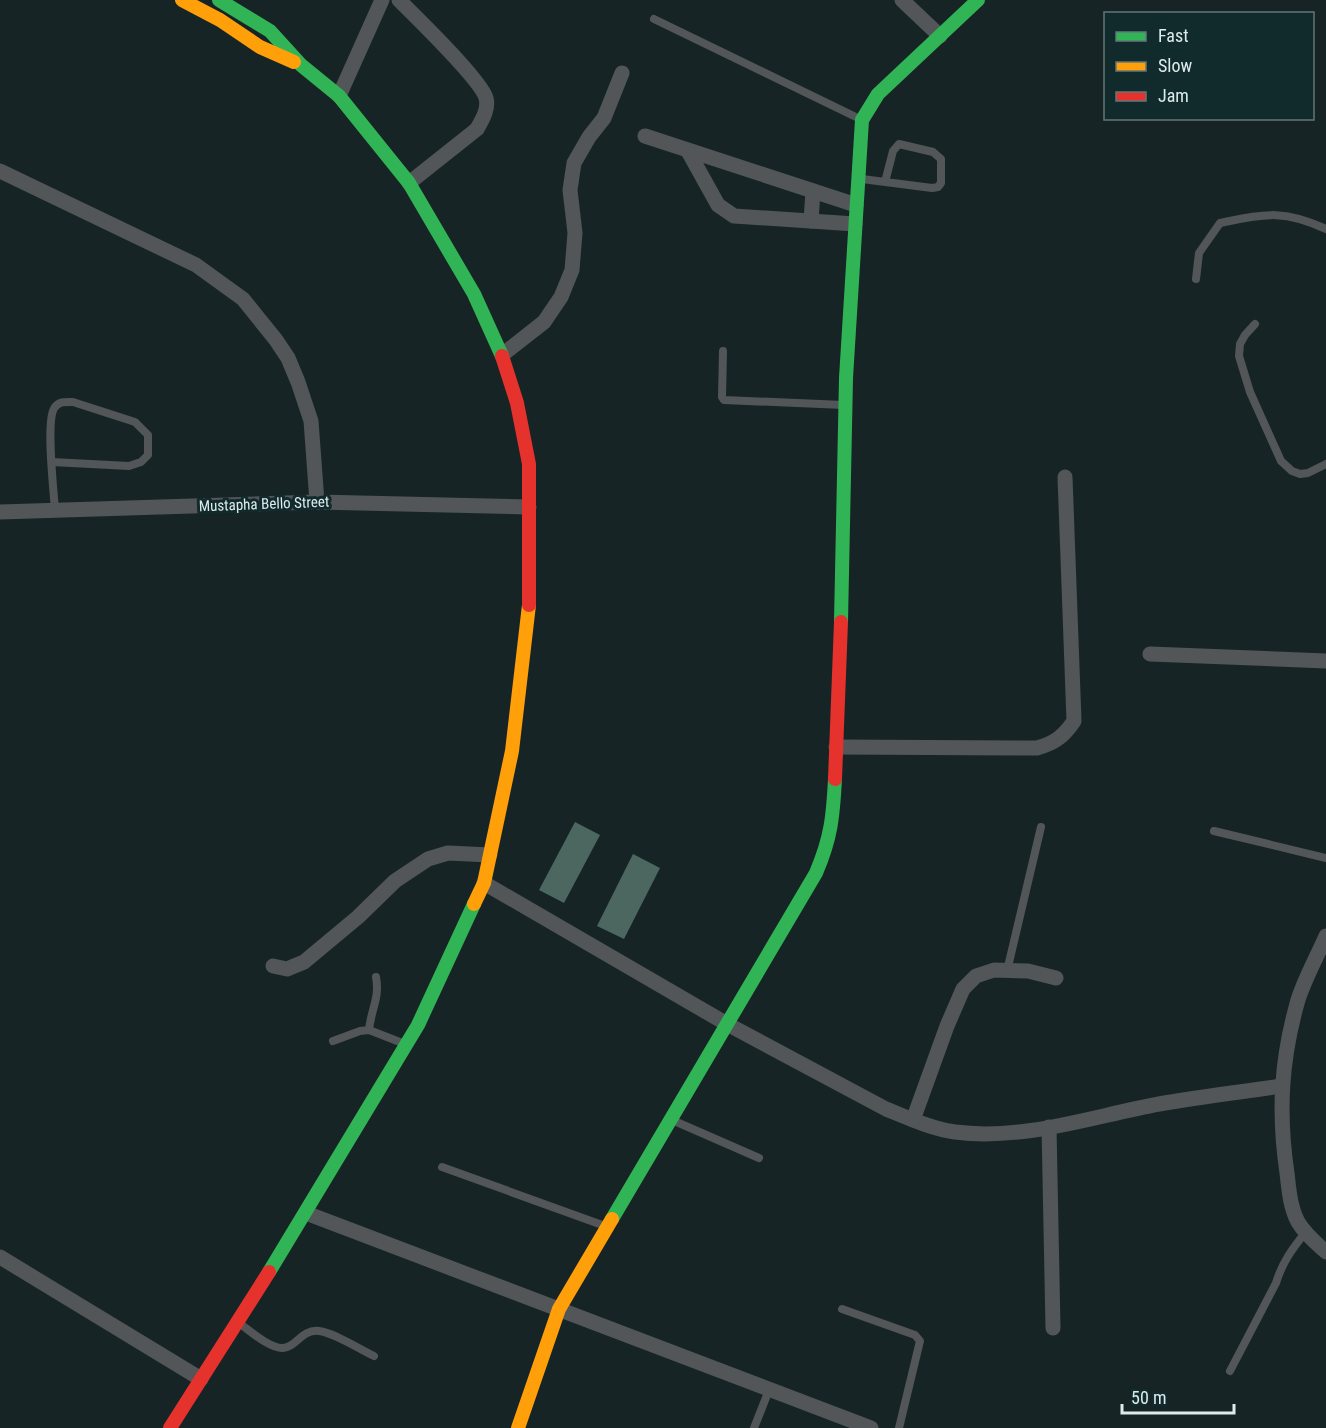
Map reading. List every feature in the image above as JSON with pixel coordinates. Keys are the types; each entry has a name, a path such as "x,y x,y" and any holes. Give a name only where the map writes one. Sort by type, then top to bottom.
{"street":[{"path":"183,0 220,20 260,47 301,65"},
{"path":"170,1428 306,1213 418,1025 484,883 512,751 529,617 529,464 517,403 502,355 474,294 409,183 339,96 301,65 270,31 219,0"},
{"path":"339,96 382,0"},
{"path":"399,0 463,66 486,98 484,114 477,129 409,183"},
{"path":"903,0 940,36"},
{"path":"518,1428 559,1309 816,873 827,847 833,816 841,629 846,405 862,120 878,94 978,0"},
{"path":"502,355 544,322 561,297 572,270 574,233 570,189 574,163 589,137 604,118 622,73"},
{"path":"645,136 856,205"},
{"path":"688,151 718,205 734,216 855,224"},
{"path":"0,171 195,265 243,299 276,340 288,358 298,381 311,421 317,502"},
{"path":"811,221 813,191"},
{"path":"836,747 1037,748 1049,745 1064,735 1074,721 1065,477"},
{"name":"Mustapha Bello Street","path":"0,512 317,502 529,507"},
{"path":"1150,654 1326,661"},
{"path":"273,966 288,969 304,962 358,917 395,881 428,859 448,853 490,855"},
{"path":"484,883 727,1024 886,1109 953,1132 986,1135 1049,1127 1159,1104 1282,1086"},
{"path":"1326,936 1299,998 1288,1040 1282,1086 1281,1133 1291,1203 1297,1221 1305,1233 1326,1252"},
{"path":"913,1120 963,989 976,976 994,970 1028,971 1056,978"},
{"path":"1049,1127 1053,1328"},
{"path":"306,1213 871,1428"},
{"path":"0,1257 201,1379"}],"lane":[{"path":"654,19 862,120"},
{"path":"857,179 932,188 938,187 941,183 941,159 933,152 899,144 893,151 885,182"},
{"path":"1196,279 1199,253 1220,223 1254,216 1281,214 1304,219 1326,229"},
{"path":"1255,324 1240,344 1239,356 1250,392 1281,461 1292,471 1300,474 1308,473 1326,464"},
{"path":"723,351 722,397 724,400 846,405"},
{"path":"52,462 129,466 141,462 148,455 148,435 135,422 73,402 62,402 56,405 51,412 52,462 56,511"},
{"path":"1007,971 1041,827"},
{"path":"1214,831 1326,858"},
{"path":"369,1030 370,1013 379,991 376,977"},
{"path":"333,1041 360,1030 369,1030 406,1044"},
{"path":"671,1119 759,1158"},
{"path":"442,1167 607,1227"},
{"path":"1230,1371 1276,1283 1281,1268 1305,1233"},
{"path":"842,1310 915,1335 920,1341 899,1428"},
{"path":"237,1322 272,1346 283,1348 311,1331 321,1331 374,1356"},
{"path":"754,1428 769,1389"}],"building":[{"path":"575,822 600,835 564,903 539,890"},
{"path":"633,854 660,868 624,939 597,926"}],"traffic: fast":[{"path":"219,0 270,31 301,65 339,96 409,183 474,294 502,356"},
{"path":"841,622 846,378 862,120 878,94 978,0"},
{"path":"612,1219 816,873 830,827 835,779"},
{"path":"269,1272 418,1025 474,904"}],"traffic: slow":[{"path":"182,0 220,20 260,47 294,62"},
{"path":"474,904 484,883 512,751 529,605"},
{"path":"518,1428 559,1309 612,1219"}],"traffic: jam":[{"path":"502,356 517,403 529,464 529,605"},
{"path":"835,779 841,622"},
{"path":"170,1428 269,1272"}]}
